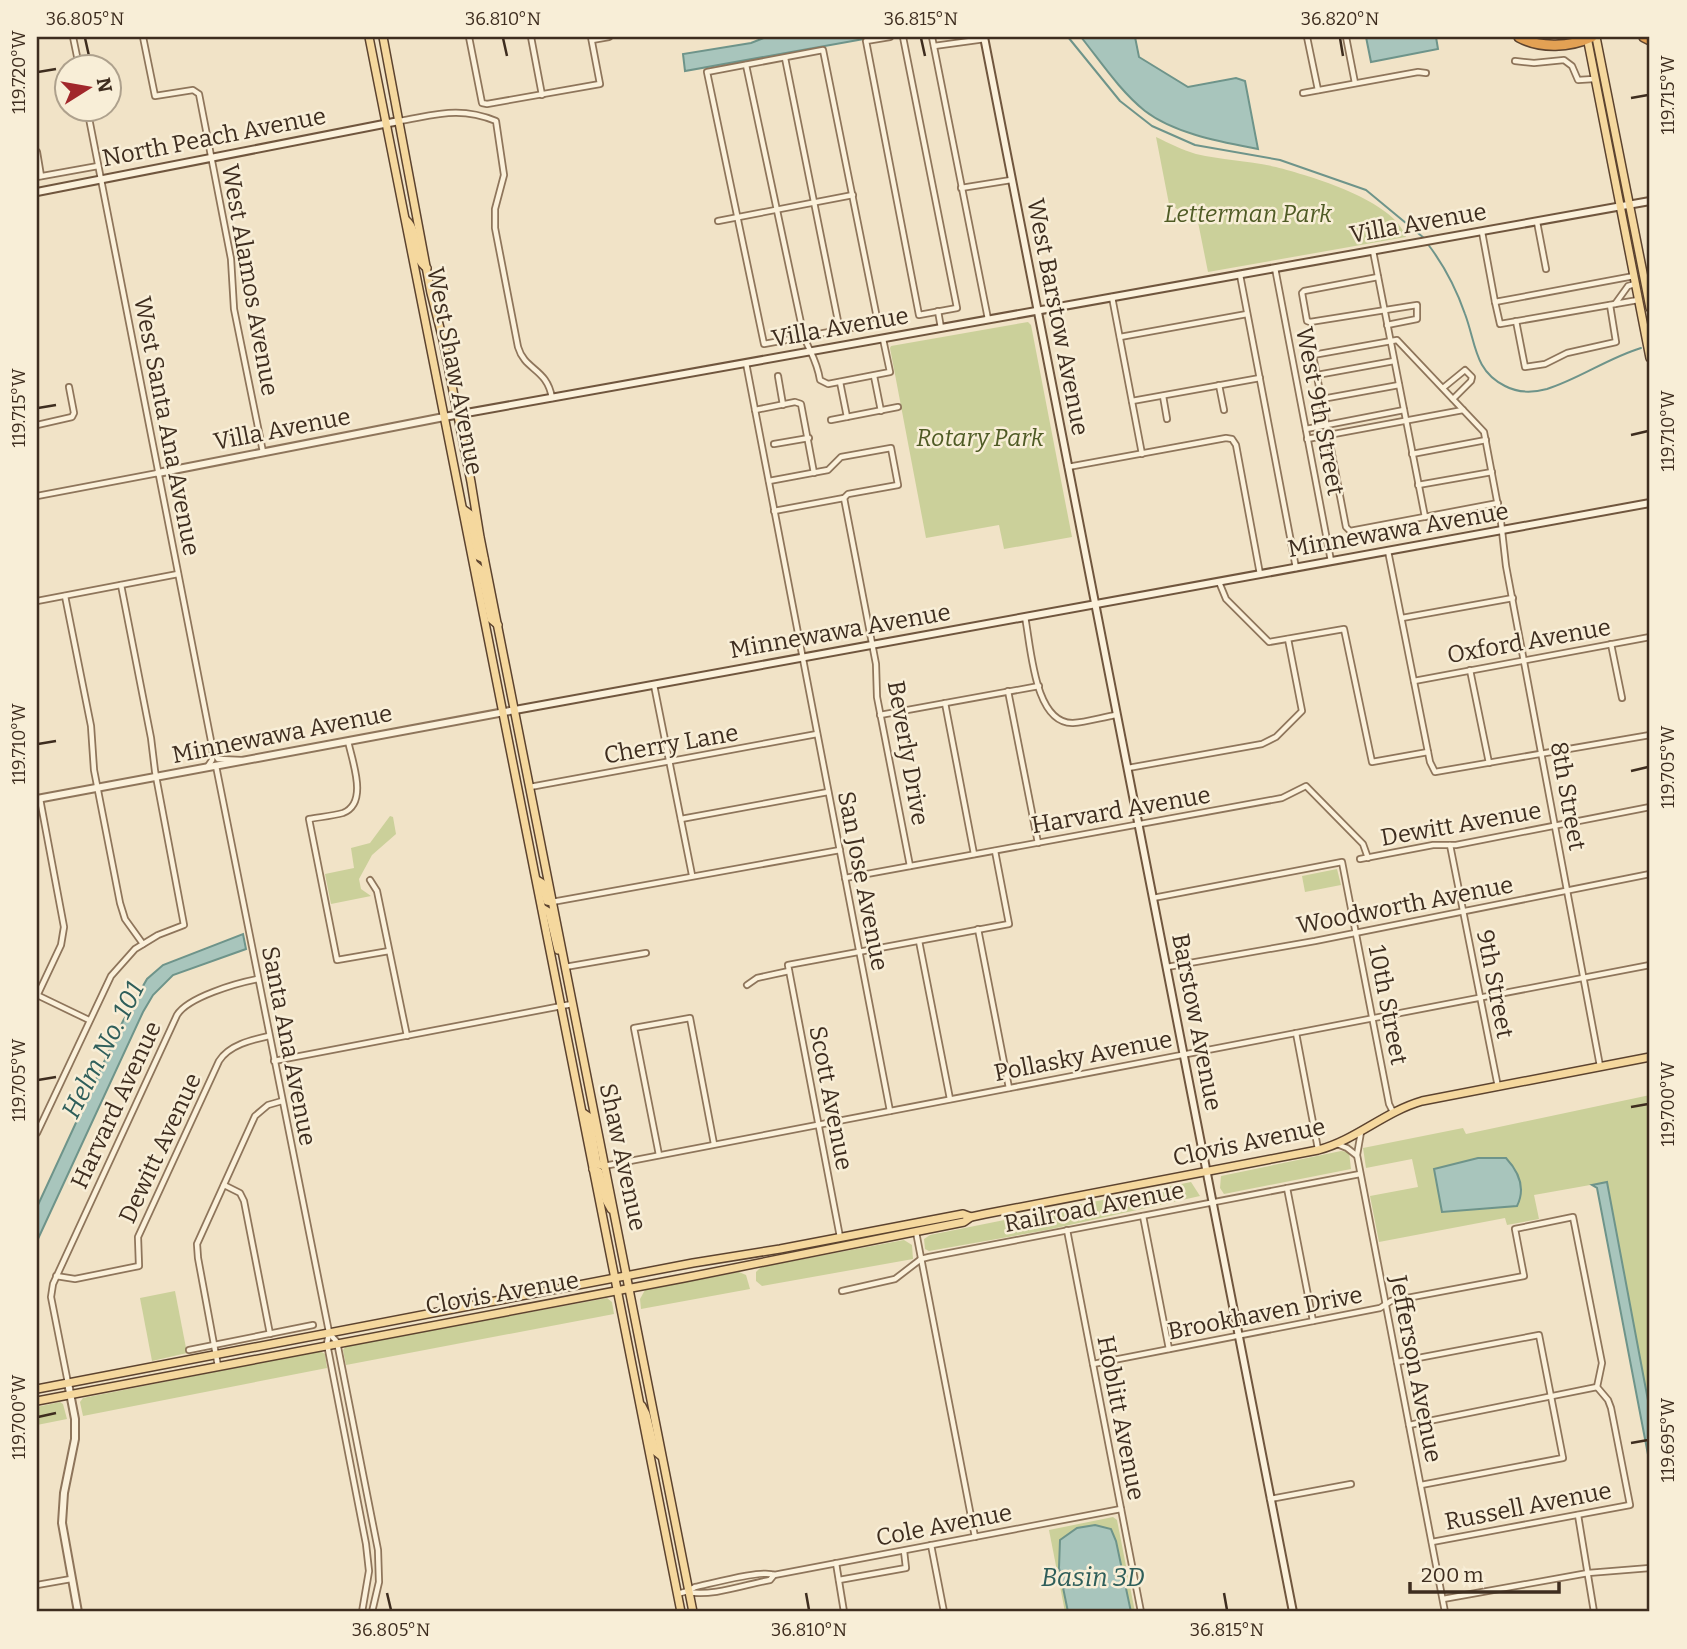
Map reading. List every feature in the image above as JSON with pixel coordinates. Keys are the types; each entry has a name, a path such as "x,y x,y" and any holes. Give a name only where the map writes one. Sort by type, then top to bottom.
{"highway":[{"path":"1520,37 1530,43 1555,46 1590,37"},
{"path":"1644,37 1650,40"}],"main road":[{"name":"West Shaw Avenue","path":"369,37 502,712"},
{"name":"West Shaw Avenue","path":"383,37 515,710"},
{"path":"1590,37 1594,79 1650,358"},
{"path":"1590,37 1613,124 1650,308"},
{"name":"West Barstow Avenue","path":"984,38 1094,604"},
{"path":"1594,79 1599,82 1602,98 1613,124"},
{"name":"North Peach Avenue","path":"37,191 399,121"},
{"name":"Villa Avenue","path":"158,473 444,417 1650,201"},
{"path":"406,220 412,226 420,262 427,268"},
{"path":"1644,329 1650,343"},
{"name":"Minnewawa Avenue","path":"38,799 1650,503"},
{"path":"463,509 470,514 478,556 484,559"},
{"path":"474,564 481,569 491,619 498,625"},
{"name":"Barstow Avenue","path":"1094,604 1293,1612"},
{"name":"Shaw Avenue","path":"515,710 692,1612"},
{"name":"Shaw Avenue","path":"502,712 583,1113 615,1291 681,1612"},
{"path":"537,880 542,883 547,901 552,902"},
{"path":"542,908 549,912 555,941 565,967"},
{"name":"Clovis Avenue","path":"37,1389 627,1275 840,1238 964,1222 971,1217 1318,1150 1338,1144 1393,1112 1422,1101 1650,1058"},
{"path":"583,1113 589,1117 597,1164 604,1166"},
{"path":"593,1168 599,1172 606,1200 616,1219"},
{"name":"Clovis Avenue","path":"37,1401 337,1342 630,1289 856,1244 963,1214 971,1217"},
{"path":"785,1258 811,1248 835,1243 840,1238"},
{"path":"68,1383 75,1419 75,1439 61,1512 78,1612"},
{"path":"637,1396 646,1414 655,1451 661,1456"}],"street":[{"name":"West Alamos Avenue","path":"143,37 155,96 193,90 200,94 231,259 233,302 263,452"},
{"path":"469,37 482,103 600,84 592,38 609,37"},
{"path":"531,37 542,95"},
{"path":"890,37 866,41 919,315 957,308 903,37"},
{"path":"932,37 988,319"},
{"path":"1307,37 1318,90"},
{"path":"1346,37 1355,83"},
{"path":"934,46 984,38"},
{"path":"823,50 878,323 764,344 707,72 785,58 823,50"},
{"path":"785,58 839,331"},
{"path":"1515,61 1524,64 1564,60 1572,66 1578,80 1594,79"},
{"path":"746,65 804,337 817,362 820,380 828,384 890,372 883,339"},
{"path":"1303,93 1418,72 1426,73"},
{"path":"399,121 457,111 496,121 504,175 495,209 495,229 518,347 523,358 548,380 552,398"},
{"name":"West Santa Ana Avenue","path":"90,122 213,751"},
{"path":"37,152 39,177 98,166"},
{"path":"961,188 1012,180"},
{"path":"718,221 853,195"},
{"path":"1537,222 1546,269"},
{"path":"1482,232 1500,324 1638,300"},
{"path":"1373,251 1425,517"},
{"name":"West 9th Street","path":"1275,268 1331,561"},
{"path":"1240,275 1296,568"},
{"path":"1378,277 1304,291 1302,293 1307,321 1417,305 1418,319 1387,325"},
{"path":"1495,302 1634,280"},
{"path":"1516,321 1525,367 1548,362 1562,354 1616,342 1612,304 1634,280"},
{"path":"1112,297 1142,454"},
{"path":"938,311 941,328"},
{"path":"1119,337 1247,314"},
{"path":"1310,340 1346,527 1350,531 1498,503"},
{"path":"1313,355 1397,340 1484,432 1486,440 1412,454"},
{"path":"1317,375 1394,361"},
{"name":"San Jose Avenue","path":"746,363 890,1111"},
{"path":"1443,388 1465,370 1472,377 1453,399"},
{"path":"778,376 783,405"},
{"path":"874,376 881,411"},
{"path":"1132,401 1260,378"},
{"path":"840,382 847,417"},
{"path":"1322,399 1399,385"},
{"path":"1219,386 1224,410"},
{"path":"37,425 72,417 74,413 69,387"},
{"path":"1163,396 1167,419"},
{"path":"755,410 801,404 814,473"},
{"path":"831,420 898,407"},
{"path":"1306,429 1404,410"},
{"path":"1307,439 1463,410"},
{"path":"774,444 809,438"},
{"path":"1068,467 1232,439 1236,445 1261,574"},
{"name":"8th Street","path":"1486,440 1601,1067"},
{"path":"769,481 831,469 841,457 891,448 898,485 774,511"},
{"path":"1419,485 1492,472"},
{"name":"Villa Avenue","path":"37,496 158,473"},
{"name":"Beverly Drive","path":"844,498 873,645 880,715 910,866"},
{"path":"1388,551 1428,752 1435,772 1650,734"},
{"path":"37,601 178,574"},
{"path":"1219,582 1226,599 1269,642 1344,629 1372,762 1428,752"},
{"path":"37,1133 111,975 143,944 184,925 121,585"},
{"path":"65,596 91,726 98,789 122,910 143,944"},
{"path":"1402,618 1513,598"},
{"path":"1025,617 1039,686 1047,709 1062,721 1072,723 1116,715"},
{"name":"Oxford Avenue","path":"1414,681 1650,637"},
{"path":"1127,768 1262,744 1276,737 1302,711 1288,639"},
{"path":"1611,644 1622,698"},
{"path":"1470,670 1489,764"},
{"path":"654,684 692,876"},
{"path":"880,715 1039,686"},
{"path":"1008,691 1038,843"},
{"path":"945,703 974,855"},
{"name":"Cherry Lane","path":"530,788 817,734"},
{"path":"348,741 357,797 353,806 342,813 309,820 337,960 389,951"},
{"path":"213,751 218,759 247,760"},
{"path":"206,768 212,760 213,751"},
{"name":"Santa Ana Avenue","path":"216,766 329,1332 327,1344 368,1557 367,1588 362,1612"},
{"name":"Harvard Avenue","path":"845,878 1282,798 1306,786 1363,844 1368,858"},
{"path":"681,819 828,792"},
{"path":"38,799 64,927 61,945 37,996 89,1020"},
{"name":"Dewitt Avenue","path":"1360,859 1433,845 1450,845 1650,807"},
{"name":"9th Street","path":"1450,845 1498,1087"},
{"path":"552,902 839,849"},
{"path":"747,985 757,978 788,968 1009,923 995,851"},
{"name":"10th Street","path":"1153,899 1342,862 1389,1104 1393,1112"},
{"name":"Woodworth Avenue","path":"1166,967 1315,941 1650,874"},
{"path":"370,880 377,891 407,1036"},
{"path":"978,929 1009,1088"},
{"path":"919,940 950,1099"},
{"path":"565,967 646,953"},
{"name":"Pollasky Avenue","path":"604,1166 1650,965"},
{"name":"Scott Avenue","path":"788,968 840,1238"},
{"name":"Harvard Avenue","path":"68,1383 51,1292 56,1276 180,1010 195,1000 258,979"},
{"path":"274,1061 572,1004"},
{"path":"659,1155 634,1028 690,1018 715,1144"},
{"path":"1296,1033 1318,1150"},
{"name":"Dewitt Avenue","path":"56,1276 75,1279 139,1266 139,1233 219,1061 234,1046 269,1036"},
{"path":"218,1366 197,1250 199,1237 255,1116 268,1105 282,1101"},
{"name":"Jefferson Avenue","path":"1361,1132 1357,1156 1360,1174 1445,1612"},
{"path":"1338,1144 1347,1147 1357,1156"},
{"name":"Railroad Avenue","path":"842,1291 895,1279 921,1259 1360,1174"},
{"path":"224,1185 240,1193 244,1200 270,1334"},
{"path":"1287,1188 1312,1321"},
{"path":"1143,1216 1169,1349"},
{"name":"Brookhaven Drive","path":"1093,1364 1380,1308 1391,1301 1524,1276 1515,1229 1573,1217 1602,1363 1597,1387"},
{"path":"913,1228 975,1537"},
{"name":"Hoblitt Avenue","path":"1067,1230 1141,1612"},
{"path":"190,1350 313,1325"},
{"name":"Santa Ana Avenue","path":"329,1332 337,1342 378,1550 379,1582 372,1612"},
{"path":"1397,1362 1539,1335 1551,1396 1563,1458 1421,1485"},
{"path":"1409,1425 1597,1387"},
{"name":"Russell Avenue","path":"1432,1542 1630,1505 1611,1408 1597,1387"},
{"path":"1270,1499 1351,1484"},
{"name":"Cole Avenue","path":"677,1594 750,1575 769,1572 774,1575 1121,1509"},
{"path":"1578,1515 1594,1612"},
{"path":"932,1545 944,1612"},
{"path":"839,1580 906,1568 904,1551"},
{"path":"836,1563 844,1612"},
{"path":"1443,1599 1588,1573 1650,1568"},
{"path":"37,1586 71,1579"}],"green space":[{"name":"Letterman Park","path":"1156,137 1196,154 1276,167 1329,183 1369,201 1385,212 1398,224 1406,237 1208,272 1198,222 1169,204"},
{"name":"Rotary Park","path":"1028,322 1031,325 1072,537 1004,549 999,525 926,538 890,348"},
{"path":"390,816 393,817 396,834 372,855 359,879 361,889 371,896 331,904 325,874 354,868 351,848 370,843"},
{"path":"1337,869 1341,885 1305,892 1302,876"},
{"path":"1650,1095 1650,1411 1607,1182 1534,1195 1539,1219 1507,1225 1505,1218 1379,1242 1370,1196 1418,1187 1412,1159 1366,1168 1363,1148 1463,1128 1466,1134"},
{"path":"1341,1151 1349,1152 1351,1169 1224,1194 1220,1188 1221,1176"},
{"path":"1191,1182 1200,1196 1047,1230 929,1251 925,1249 924,1239 930,1235"},
{"path":"904,1240 912,1245 913,1259 762,1286 756,1281 756,1272 761,1267"},
{"path":"739,1272 746,1275 750,1289 641,1309 640,1299 645,1290"},
{"path":"175,1291 187,1353 152,1361 140,1298"},
{"path":"607,1298 612,1302 614,1314 346,1365 343,1350 346,1346"},
{"path":"320,1351 325,1354 327,1368 83,1416 80,1402 83,1398"},
{"path":"60,1402 67,1419 37,1425 37,1407"},
{"name":"Basin 3D","path":"1113,1517 1117,1520 1135,1612 1065,1612 1049,1530"}],"water":[{"path":"766,37 875,37 685,71 683,54 751,43"},
{"path":"1081,37 1135,37 1139,57 1188,87 1236,78 1245,81 1258,149 1199,136 1157,119 1127,95"},
{"path":"1366,37 1436,37 1438,49 1371,62"},
{"path":"243,934 246,949 173,975 153,995 37,1241 37,1207 123,1021 147,979 163,965"},
{"path":"1478,1158 1506,1158 1511,1163 1521,1187 1517,1206 1442,1212 1434,1169"},
{"path":"1607,1182 1650,1411 1650,1465 1597,1188 1592,1185"},
{"name":"Basin 3D","path":"1095,1525 1111,1529 1116,1541 1131,1612 1068,1612 1059,1568 1060,1540 1077,1528"}],"waterway":[{"path":"1068,37 1120,101 1152,126 1195,145 1280,160 1366,190 1424,238"},
{"path":"1427,243 1458,295 1482,364 1495,380 1505,386 1525,392 1547,389 1641,348"}],"water label":[{"name":"Helm No. 101","path":"103,1050"}]}
